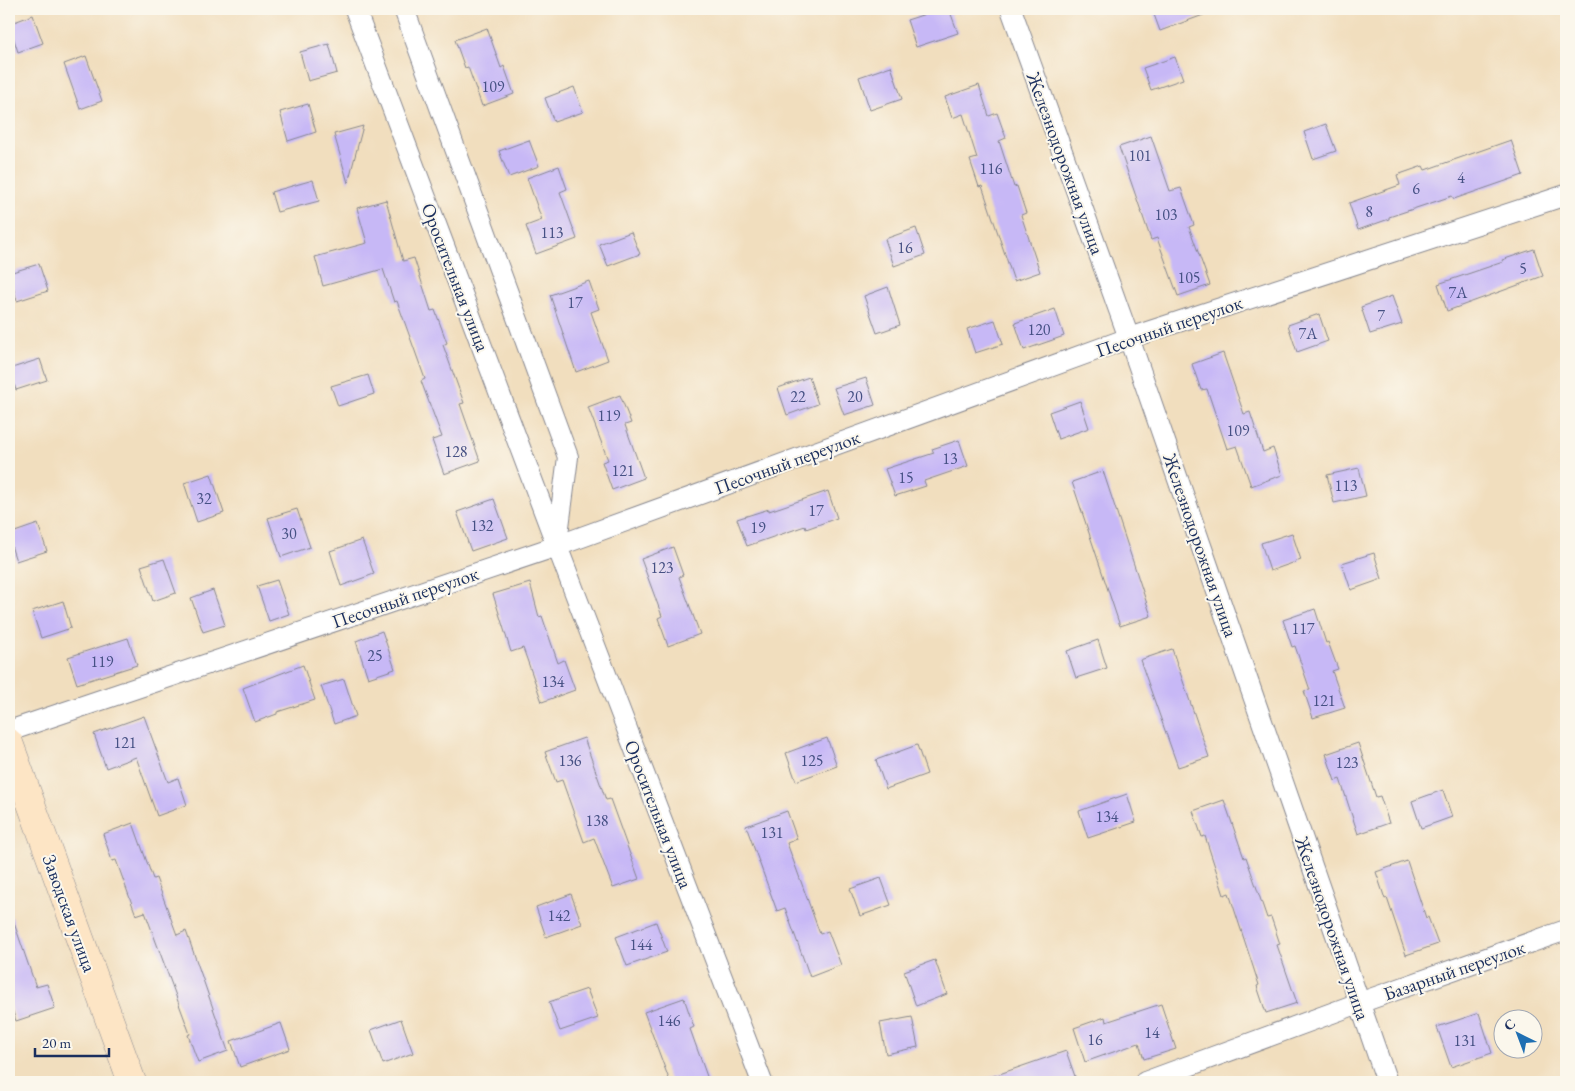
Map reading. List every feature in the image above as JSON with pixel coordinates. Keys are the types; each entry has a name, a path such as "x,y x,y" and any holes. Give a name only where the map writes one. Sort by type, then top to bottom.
{"main road":[{"name":"Заводская улица","path":"9,743 132,1082"}],"street":[{"name":"Оросительная улица","path":"355,9 557,546 762,1082"},
{"name":"Оросительная улица","path":"404,9 568,457 557,546"},
{"name":"Железнодорожная улица","path":"1011,9 1129,338 1387,1082"},
{"name":"Песочный переулок","path":"9,731 557,546 1129,338 1566,195"},
{"name":"Базарный переулок","path":"1145,1082 1359,1003 1566,930"}],"building":[{"path":"941,9 949,9 958,33 916,47 907,20"},
{"path":"1152,9 1213,9 1214,11 1160,31"},
{"path":"33,15 43,43 18,52 9,24"},
{"path":"487,28 501,68 504,66 514,94 482,106 468,67 465,68 455,40"},
{"path":"329,44 337,73 308,81 300,52"},
{"path":"86,56 102,101 80,109 64,64"},
{"path":"1175,57 1183,79 1151,90 1143,68"},
{"path":"891,66 902,99 870,110 859,77"},
{"path":"979,85 989,116 997,113 1006,138 999,141 1014,187 1017,186 1026,213 1021,215 1040,272 1014,281 982,186 979,187 970,160 977,158 963,114 952,118 945,97"},
{"path":"574,87 583,112 554,122 545,98"},
{"path":"308,104 316,132 288,141 280,112"},
{"path":"1326,124 1336,151 1313,159 1304,132"},
{"path":"363,126 348,183 334,134"},
{"path":"1151,136 1170,191 1181,188 1194,225 1189,227 1210,285 1178,296 1157,238 1151,240 1119,147"},
{"path":"529,140 539,166 509,177 499,151"},
{"path":"1511,140 1523,175 1454,199 1452,196 1389,217 1389,219 1358,230 1349,203 1400,185 1397,175 1423,166 1425,170"},
{"path":"559,166 567,189 560,192 577,239 536,254 526,226 542,220 527,178"},
{"path":"313,180 319,201 277,212 271,192"},
{"path":"386,200 403,261 414,258 431,311 435,310 447,343 443,345 464,403 460,404 480,461 444,474 432,440 442,437 421,381 425,379 397,301 394,302 383,269 323,286 315,257 367,243 357,208"},
{"path":"916,228 925,255 894,266 885,239"},
{"path":"631,232 640,254 608,266 599,244"},
{"path":"1534,249 1543,276 1447,311 1438,284 1503,262 1502,260"},
{"path":"39,264 48,291 17,301 9,273"},
{"path":"589,281 599,309 591,312 608,360 576,372 550,295"},
{"path":"888,287 900,325 877,333 864,296"},
{"path":"1392,296 1402,324 1370,334 1361,307"},
{"path":"1055,309 1064,336 1024,350 1015,323"},
{"path":"1319,314 1328,341 1297,352 1288,325"},
{"path":"995,320 1003,344 975,353 967,329"},
{"path":"1223,353 1244,414 1250,412 1263,452 1273,448 1282,475 1251,486 1237,446 1227,449 1207,389 1201,390 1192,364"},
{"path":"40,359 47,380 16,390 9,369"},
{"path":"368,375 374,394 338,406 331,386"},
{"path":"809,377 818,404 787,415 778,388"},
{"path":"866,378 875,405 844,415 834,388"},
{"path":"620,395 631,423 625,425 644,478 612,490 602,462 608,460 588,407"},
{"path":"1080,401 1089,428 1058,439 1049,412"},
{"path":"959,440 968,466 924,481 926,486 895,496 885,469 934,453 932,449"},
{"path":"1359,468 1366,496 1334,503 1327,475"},
{"path":"1103,471 1151,616 1120,626 1072,482"},
{"path":"211,474 224,513 197,522 184,483"},
{"path":"828,491 837,518 806,529 805,526 747,546 737,519 769,509 769,511"},
{"path":"494,499 508,538 471,551 457,512"},
{"path":"297,509 310,547 281,557 268,518"},
{"path":"38,524 47,551 16,561 9,534"},
{"path":"1292,533 1301,560 1270,571 1261,543"},
{"path":"362,540 374,574 341,586 330,551"},
{"path":"673,547 683,575 679,577 700,634 668,646 658,618 662,616 641,559"},
{"path":"1374,553 1382,579 1351,590 1342,563"},
{"path":"164,559 176,593 153,601 141,566"},
{"path":"277,580 289,614 269,621 257,586"},
{"path":"530,583 539,617 542,616 558,663 564,660 575,690 542,702 523,648 511,652 493,594"},
{"path":"213,590 225,625 203,632 191,598"},
{"path":"63,601 71,628 41,638 32,611"},
{"path":"1315,609 1326,643 1328,642 1338,669 1332,671 1345,708 1313,718 1304,691 1310,690 1295,646 1292,647 1283,620"},
{"path":"382,631 395,669 368,678 356,641"},
{"path":"128,638 137,665 77,684 68,657"},
{"path":"1098,640 1107,668 1076,678 1067,651"},
{"path":"1172,649 1209,757 1178,767 1140,660"},
{"path":"303,665 315,700 277,712 277,714 255,722 243,688"},
{"path":"344,679 356,716 334,724 321,686"},
{"path":"144,716 168,782 178,778 187,805 157,816 136,757 106,768 94,734"},
{"path":"584,738 606,800 610,799 639,879 613,888 594,838 584,842 562,780 556,782 545,752"},
{"path":"827,738 837,766 796,781 786,753"},
{"path":"1358,743 1376,797 1380,796 1389,823 1358,834 1340,779 1335,781 1326,754"},
{"path":"917,745 927,774 886,789 876,760"},
{"path":"1443,790 1452,817 1421,828 1412,801"},
{"path":"1127,794 1136,822 1088,838 1079,811"},
{"path":"1224,800 1267,918 1271,917 1280,944 1277,945 1297,1003 1266,1013 1257,986 1259,985 1229,893 1224,895 1205,836 1202,837 1193,811"},
{"path":"787,811 797,839 787,843 820,934 828,931 841,965 810,977 785,908 777,911 746,826"},
{"path":"133,823 153,879 156,878 177,935 186,931 228,1051 198,1062 188,1035 190,1034 145,912 136,915 116,860 112,861 103,834"},
{"path":"1407,861 1426,918 1428,917 1438,944 1406,955 1387,898 1385,899 1376,872"},
{"path":"881,878 891,905 860,916 850,889"},
{"path":"571,894 582,924 546,937 536,907"},
{"path":"9,917 12,917 36,987 47,984 55,1008 16,1021 9,1000"},
{"path":"656,922 667,952 627,966 616,937"},
{"path":"935,960 947,994 916,1006 904,971"},
{"path":"587,989 598,1018 560,1031 549,1002"},
{"path":"684,998 694,1027 690,1029 709,1082 670,1082 644,1012"},
{"path":"1161,1004 1176,1049 1144,1059 1139,1043 1085,1062 1074,1028 1105,1017 1106,1022"},
{"path":"1479,1013 1492,1053 1451,1067 1437,1027"},
{"path":"912,1017 918,1047 886,1054 880,1023"},
{"path":"401,1019 413,1053 383,1064 371,1030"},
{"path":"281,1023 290,1049 240,1067 231,1041"},
{"path":"1066,1051 1077,1082 985,1082 985,1079"}]}
